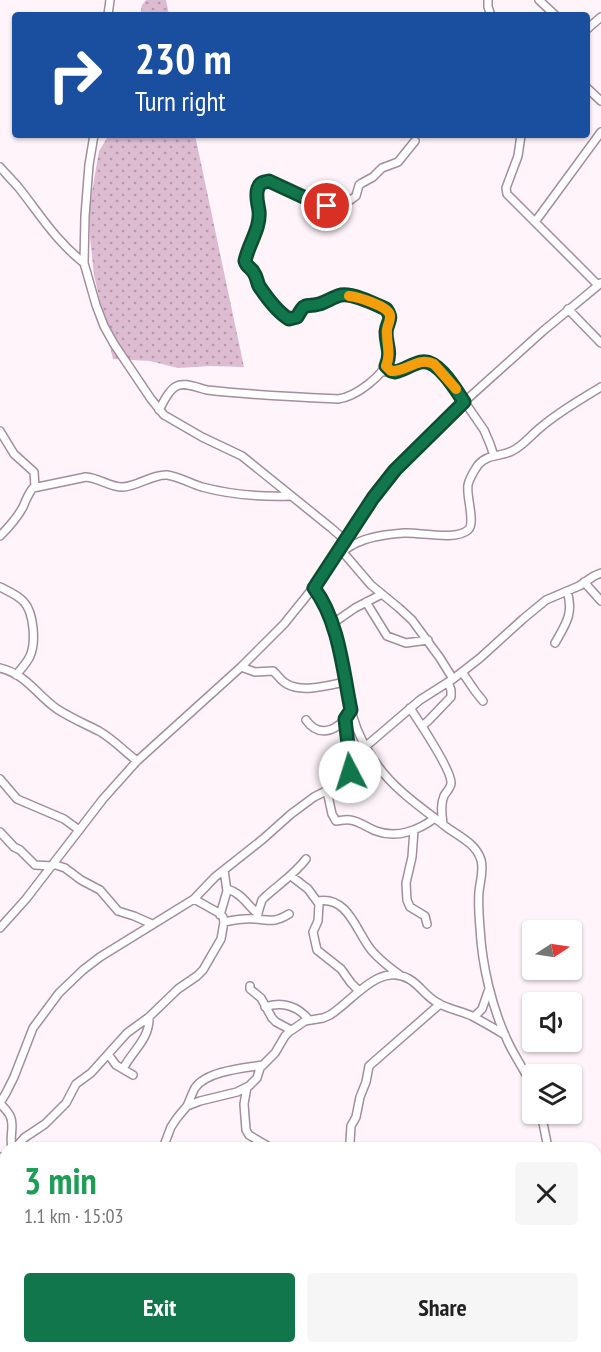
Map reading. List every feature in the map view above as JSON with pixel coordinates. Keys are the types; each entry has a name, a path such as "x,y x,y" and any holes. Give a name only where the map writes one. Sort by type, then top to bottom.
{"street":[{"path":"539,0 552,12"},
{"path":"590,91 601,101"},
{"path":"535,222 601,132"},
{"path":"94,138 85,216 84,263 96,305 114,344 159,410 168,418 242,456 345,540"},
{"path":"0,928 26,899 103,799 136,761 241,667 284,624 314,588 373,498 395,470 464,402 568,309 600,284 507,195 506,191 518,156 520,138"},
{"path":"159,410 177,385 282,396 338,399 355,394 386,370 390,355 386,331 390,319 386,309 352,296 340,296 316,305 306,305 297,317 289,319 272,305 254,272 245,261 258,220 257,192 262,182 276,183 320,206 345,204 356,196 359,185 373,177 382,168 398,162 415,141"},
{"path":"0,167 57,238 84,263"},
{"path":"568,309 601,342"},
{"path":"386,370 400,371 420,362 429,361 434,364 446,376 484,430 494,456"},
{"path":"341,550 358,542 387,536 422,533 448,535 465,532 471,522 467,496 468,485 483,460 521,446 539,428 601,387"},
{"path":"0,431 14,454 34,472 35,487"},
{"path":"0,536 10,526 24,505 28,493 35,487 86,477 124,487 166,475 237,495 290,496"},
{"path":"341,550 371,585 405,612 428,640 450,680 451,697 422,726"},
{"path":"365,747 429,693 480,658 546,600 601,573"},
{"path":"584,582 601,601"},
{"path":"0,587 26,603 32,619 31,654 16,675"},
{"path":"314,588 332,624 351,710 365,747 388,778 406,795 470,843 477,851 482,866 478,906 480,931 489,986 505,1035 522,1069"},
{"path":"555,643 570,613 567,591"},
{"path":"332,624 347,612 382,594"},
{"path":"366,602 387,636 406,643 428,640"},
{"path":"241,667 255,672 273,671 289,686 295,687 319,687 345,682"},
{"path":"0,668 27,681 55,707 101,732 136,761"},
{"path":"462,672 483,701"},
{"path":"410,708 443,763 450,780 450,787 442,803 443,824"},
{"path":"306,720 313,728 321,731 337,726 351,710"},
{"path":"345,719 350,772"},
{"path":"11,1142 12,1120 0,1103 14,1077 33,1028 59,993 100,957 194,899 224,870 297,809 327,791 370,755"},
{"path":"0,779 17,799 64,819 79,830"},
{"path":"327,791 332,814 337,821 353,820 378,832 387,834 414,830 435,818"},
{"path":"414,830 412,857 406,883 407,900 410,907 423,914 428,924"},
{"path":"0,832 35,865 65,868 100,890 118,911 152,924"},
{"path":"257,916 264,897 291,876 306,859"},
{"path":"20,1142 57,1113 66,1103 76,1084 91,1074 127,1034 203,970 221,939 227,889 224,870"},
{"path":"291,876 308,889 318,901 319,917 313,932 317,951 341,969 359,991"},
{"path":"227,889 241,896 257,916"},
{"path":"194,899 222,918 257,916 273,921 289,914"},
{"path":"318,901 330,900 342,907 372,951 400,975 412,981 427,996 440,1004 474,1017 505,1035"},
{"path":"188,1106 247,1087 254,1082 263,1065 275,1053 285,1036 300,1023 330,1015 369,983 387,976 400,975"},
{"path":"250,986 259,994 268,1014 276,1022 291,1030"},
{"path":"474,1017 482,1009 489,986"},
{"path":"265,1007 276,1004 291,1005 309,1020"},
{"path":"350,1142 351,1126 356,1117 369,1066 440,1004"},
{"path":"123,1069 144,1040 148,1031 148,1017"},
{"path":"108,1054 116,1065 133,1075"},
{"path":"165,1142 171,1127 188,1106 195,1088 205,1078 225,1071 263,1065"},
{"path":"247,1087 244,1104 246,1130 249,1135 261,1142"},
{"path":"543,1124 547,1142"}],"shaded area":[{"path":"146,0 166,0 168,12 141,12"},
{"path":"107,138 196,138 244,367 178,368 150,361 113,359 94,275 90,237 90,204 99,151"}],"slow traffic":[{"path":"349,296 378,305 389,312 390,319 386,331 390,355 386,366 391,371 400,371 420,362 429,361 446,376 456,389"}],"route":[{"path":"327,206 320,206 276,183 262,182 259,186 257,192 258,220 245,261 254,272 256,280 272,305 289,319 297,317 306,305 316,305 346,295 386,309 390,316 386,331 390,355 386,366 395,372 420,362 429,361 446,376 464,402 395,470 373,498 314,588 321,597 336,637 351,710 345,719 350,772"}]}
